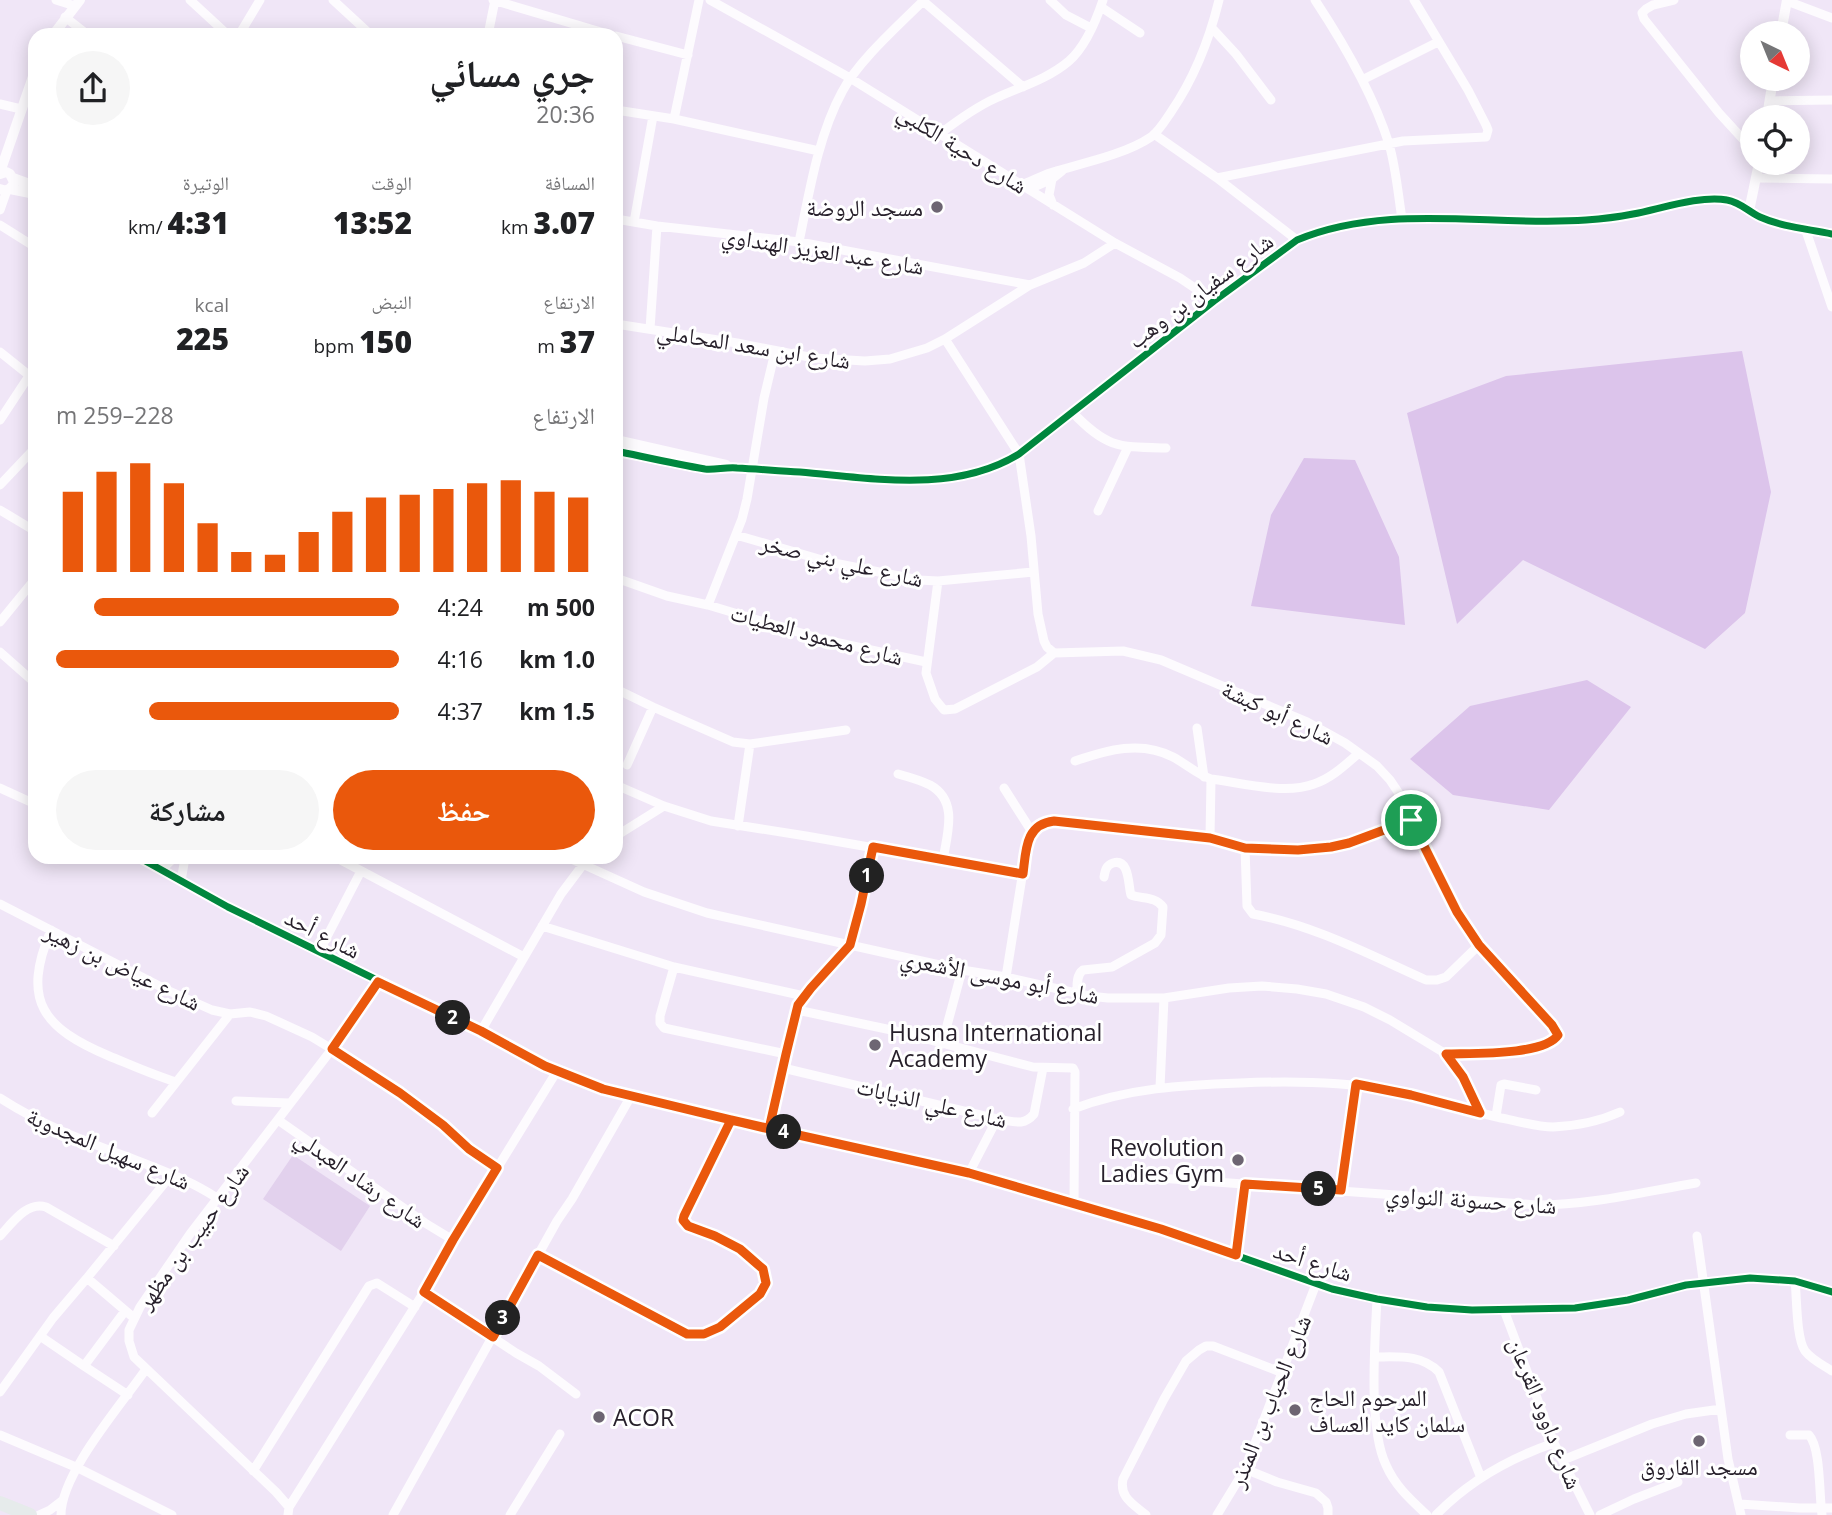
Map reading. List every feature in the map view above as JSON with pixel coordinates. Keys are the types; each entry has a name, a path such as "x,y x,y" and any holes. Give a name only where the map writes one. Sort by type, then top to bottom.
{"main road":[{"path":"0,1503 30,1515"}],"street":[{"path":"56,0 77,3"},
{"path":"190,0 220,28"},
{"path":"243,28 260,0"},
{"path":"332,0 363,28"},
{"path":"489,28 494,0 589,28"},
{"path":"674,119 699,0"},
{"name":"شارع دحية الكلبي","path":"710,0 850,78 1115,243 1180,278 1214,301"},
{"path":"799,243 819,151 838,99 850,78 923,0 1023,87"},
{"path":"1050,0 1066,15 1091,28"},
{"path":"1025,187 1054,171 1107,156 1143,142 1154,134 1163,125 1187,87 1205,50 1219,0"},
{"path":"1315,0 1375,106 1389,144 1402,219"},
{"path":"1217,178 1403,141 1486,137 1486,125 1468,90 1414,0"},
{"path":"1674,0 1646,9 1642,13 1644,19 1740,136"},
{"path":"1783,21 1787,1 1832,18"},
{"path":"58,28 77,3"},
{"path":"941,133 981,106 1023,87 1069,61 1081,47 1102,3 1140,33"},
{"path":"65,18 79,28"},
{"path":"1212,28 1271,100"},
{"path":"623,38 688,55"},
{"path":"1362,80 1438,42"},
{"path":"9,185 6,172 0,173 28,90"},
{"path":"1769,105 1771,91"},
{"path":"1770,101 1832,100"},
{"path":"0,104 21,109"},
{"path":"623,111 674,119 819,151"},
{"path":"634,222 653,116"},
{"path":"1154,134 1217,178 1297,240"},
{"path":"0,210 9,185 12,140"},
{"path":"1025,187 1052,179 1063,170"},
{"path":"1749,211 1757,175"},
{"path":"1756,178 1832,179"},
{"path":"1052,179 1049,195 1053,205"},
{"path":"9,185 28,186"},
{"path":"9,185 28,192"},
{"name":"شارع سفيان بن وهب","path":"623,452 707,469 732,467 899,480 943,478 986,470 1019,454 1214,301 1297,240 1311,234 1365,222 1402,219 1585,220 1630,215 1684,203 1727,200 1776,223 1832,234"},
{"name":"شارع عبد العزيز الهنداوي","path":"623,220 799,243 1030,285"},
{"path":"0,225 28,243"},
{"path":"650,329 657,226"},
{"path":"1805,228 1832,307"},
{"name":"شارع ابن سعد المحاملي","path":"623,325 814,358 865,361 890,359 928,348 1030,285 1084,263 1115,243"},
{"path":"945,339 1019,454 1041,628 1047,647 1054,653"},
{"path":"0,352 28,375"},
{"path":"708,604 736,535 747,499 764,398 775,352"},
{"path":"0,420 28,383"},
{"path":"1072,412 1104,440 1128,447 1166,448"},
{"name":"شارع سفيان بن وهب","path":"623,442 732,467"},
{"path":"1098,511 1128,447"},
{"path":"0,485 28,455"},
{"path":"0,510 28,527"},
{"name":"شارع علي بني صخر","path":"736,535 835,564 919,580 938,581 1033,572"},
{"name":"شارع محمود العطيات","path":"623,580 667,596 708,604 821,639 926,662"},
{"name":"شارع محمود العطيات","path":"938,581 926,673 930,689 941,707 948,710 1037,667 1054,653"},
{"path":"0,622 28,588"},
{"name":"شارع أبو كبشة","path":"1054,653 1123,651 1161,660 1307,722 1377,766 1398,792 1457,912 1479,945 1558,1035 1554,1041 1547,1044 1516,1051 1446,1054"},
{"path":"0,652 28,676"},
{"path":"623,692 726,740 750,744 846,730"},
{"path":"627,765 653,707"},
{"path":"1197,728 1208,778 1210,838"},
{"path":"738,826 750,744"},
{"path":"1075,761 1105,751 1150,749 1166,753 1208,778 1271,787 1303,787 1328,778 1359,753"},
{"path":"898,774 932,786 947,803 949,821 943,860"},
{"path":"0,788 28,801"},
{"path":"623,788 664,806 711,821 806,835 1023,874"},
{"path":"1004,788 1032,832"},
{"path":"623,832 664,806"},
{"path":"1006,977 1027,846 1032,832 1040,824 1054,821 1210,838 1245,848 1298,850 1349,843 1411,820"},
{"path":"769,1129 797,1010 804,996 850,945 873,847"},
{"path":"1245,848 1247,906 1253,914 1329,937 1426,979 1446,977 1479,945"},
{"path":"1077,994 1080,972 1117,965 1151,946 1161,935 1163,907 1157,900 1131,895 1123,865 1119,862 1110,864 1104,877"},
{"name":"شارع أحد","path":"150,864 228,907 557,1071 603,1089 969,1173 1161,1229 1316,1284 1377,1299 1438,1308 1504,1310 1575,1308 1628,1300 1667,1289 1751,1278 1795,1280 1832,1292"},
{"path":"161,870 168,864"},
{"path":"181,881 184,864"},
{"path":"348,864 524,957"},
{"path":"481,1031 561,894 583,864"},
{"name":"شارع أبو موسى الأشعري","path":"591,864 644,892 695,909 1077,994 1108,998 1164,998 1242,987 1279,987 1326,994 1372,1011 1446,1054 1463,1077 1480,1113"},
{"path":"319,952 361,871"},
{"name":"شارع عياض بن زهير","path":"0,904 167,990 212,1010 230,1014 250,1012 266,1016 332,1049 400,1093 497,1168"},
{"path":"542,926 674,967 804,996"},
{"path":"51,930 43,949 38,983 42,1004 54,1024 65,1034 99,1051 176,1082"},
{"path":"674,967 660,1016 660,1023 664,1028 786,1054"},
{"path":"942,1044 962,970"},
{"name":"شارع حبيب بن مظهر","path":"289,1511 253,1471 134,1357 129,1330 134,1318 190,1234 332,1049 378,982"},
{"path":"1160,1088 1164,998"},
{"path":"797,1010 896,1031 1043,1068 1074,1070 1074,1204"},
{"path":"152,1113 230,1014"},
{"name":"شارع علي الذيابات","path":"783,1068 1023,1123 1034,1114 1043,1068"},
{"path":"289,1511 557,1071"},
{"path":"1073,1109 1124,1093 1185,1085 1321,1081 1399,1092 1480,1113 1552,1127 1585,1123 1620,1112"},
{"path":"1341,1190 1356,1084"},
{"path":"1496,1116 1501,1086 1504,1084 1536,1090"},
{"path":"393,1515 557,1221 631,1096"},
{"name":"شارع سهيل المجدوبة","path":"0,1098 27,1115 61,1130 189,1180 217,1198"},
{"path":"236,1101 289,1103"},
{"path":"969,1173 998,1119"},
{"name":"شارع رشاد العبدلي","path":"278,1120 453,1240"},
{"path":"538,1255 687,1334 704,1334 720,1327 760,1294 766,1283 763,1269 740,1249 688,1226 683,1220 731,1120"},
{"path":"0,1392 53,1318 172,1174"},
{"name":"شارع حسونة النواوي","path":"1159,1178 1537,1205 1589,1203 1696,1183"},
{"path":"1236,1255 1245,1184"},
{"path":"0,1236 27,1209 40,1205 114,1246"},
{"path":"1697,1236 1728,1459 1741,1515"},
{"path":"87,1278 134,1318"},
{"path":"1795,1280 1803,1346 1810,1357 1832,1371"},
{"path":"253,1471 369,1286 377,1283 415,1307"},
{"name":"شارع الحباب بن المنذر","path":"1217,1515 1245,1469 1316,1284"},
{"path":"424,1292 539,1366 576,1394"},
{"path":"1377,1299 1376,1417 1381,1455 1400,1488 1427,1515"},
{"name":"شارع داوود القرعان","path":"1504,1310 1554,1443 1590,1515"},
{"path":"84,1366 125,1311"},
{"path":"40,1336 128,1395"},
{"path":"1146,1515 1123,1494 1123,1479 1186,1361 1206,1346 1213,1346 1283,1373"},
{"path":"1375,1357 1420,1359 1439,1372 1481,1478"},
{"path":"61,1515 68,1485 103,1427 146,1369"},
{"path":"1563,1460 1652,1424 1686,1414 1721,1409"},
{"path":"510,1515 560,1434"},
{"path":"0,1435 78,1468 172,1515"},
{"path":"1790,1435 1809,1435 1814,1441 1821,1512"},
{"path":"1436,1515 1494,1469 1554,1443"},
{"path":"1245,1469 1316,1493 1326,1502 1328,1515"},
{"path":"1600,1515 1678,1482"},
{"path":"39,1515 63,1500"},
{"path":"1740,1504 1821,1512 1832,1508"}],"shaded area":[{"path":"1742,351 1771,492 1745,613 1705,649 1523,560 1457,624 1407,413 1506,376"},
{"path":"1304,458 1355,460 1399,557 1405,625 1251,606 1271,515"},
{"path":"1587,680 1631,707 1549,810 1453,795 1410,759 1470,706"},
{"path":"293,1155 370,1206 341,1251 263,1199"}],"cycle path":[{"path":"623,452 705,469 745,468 884,479 940,479 994,467 1019,454 1214,301 1297,240 1367,222 1440,218 1586,220 1716,199 1736,203 1777,223 1832,234"},
{"path":"151,864 228,907 481,1031 545,1066 603,1089 969,1173 1161,1229 1332,1289 1427,1307 1472,1310 1575,1308 1628,1300 1686,1285 1750,1278 1795,1281 1832,1292"}],"place":[{"name":"مسجد الروضة","path":"937,207"},
{"name":"Husna International Academy","path":"875,1045"},
{"name":"Revolution Ladies Gym","path":"1238,1160"},
{"name":"المرحوم الحاج سلمان كايد العساف","path":"1295,1410"},
{"name":"ACOR","path":"599,1417"},
{"name":"مسجد الفاروق","path":"1699,1441"}],"route":[{"path":"1411,820 1349,843 1298,850 1260,850 1210,838 1045,822 1032,832 1023,874 873,847 850,945 798,1005 769,1129 603,1089 578,1080 378,982 332,1049 400,1093 497,1168 424,1292 493,1337 538,1255 687,1334 704,1334 720,1327 760,1294 766,1283 763,1269 740,1249 688,1226 683,1220 731,1120 769,1129 969,1173 1161,1229 1236,1255 1245,1184 1341,1190 1356,1084 1480,1113 1463,1077 1446,1054 1524,1050 1547,1044 1557,1038 1558,1033 1552,1025 1470,933 1411,820"}]}
